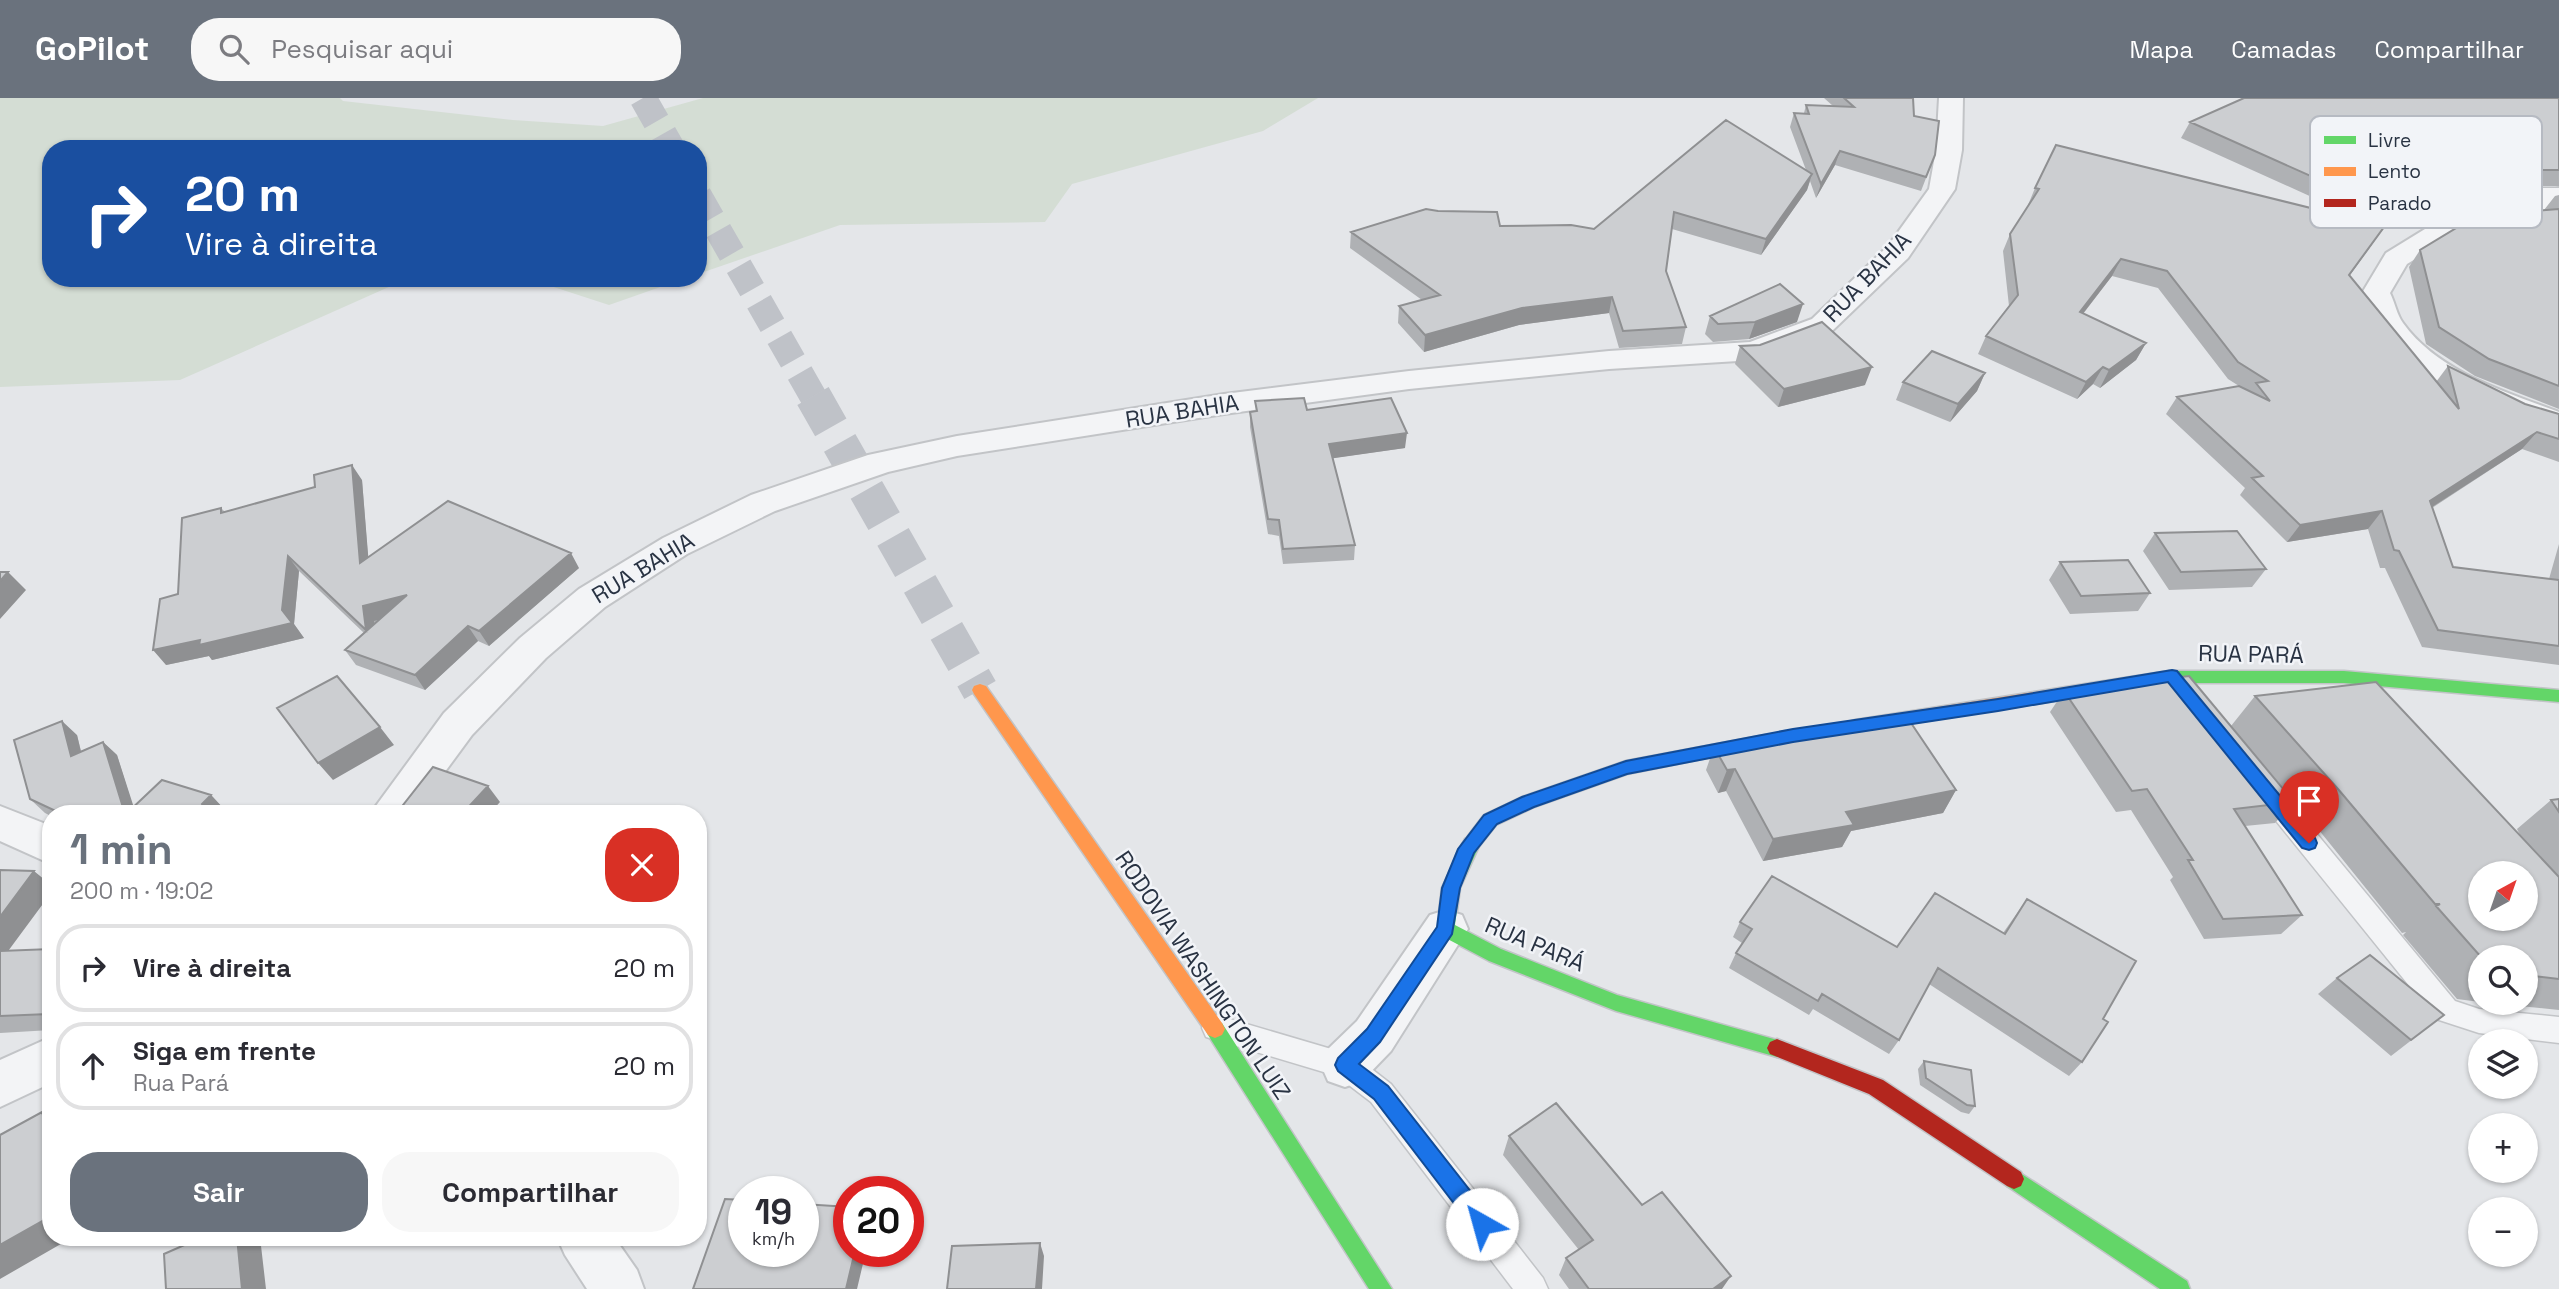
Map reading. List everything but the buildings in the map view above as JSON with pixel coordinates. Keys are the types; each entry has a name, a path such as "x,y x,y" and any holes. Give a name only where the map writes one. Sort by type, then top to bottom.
{"main road":[{"name":"RUA PARÁ","path":"1834,729 2172,676 2344,677 2559,696"},
{"name":"RODOVIA WASHINGTON LUIZ","path":"980,690 1214,1028 1381,1289"},
{"path":"1446,929 1451,888 1466,849 1490,820 1528,802 1626,768 1780,738"},
{"name":"RUA PARÁ","path":"1446,929 1495,955 1616,1003 1759,1041 1876,1087 2179,1289"}],"street":[{"name":"RUA BAHIA","path":"398,805 458,724 533,648 592,598 675,546 763,503 880,463 957,446 1224,404 1409,380 1609,360 1754,351 1822,325 1898,252 1942,189 1949,150 1951,98"},
{"path":"2542,200 2559,194"},
{"path":"2456,228 2435,235 2396,258 2376,293 2390,327 2430,366 2493,397 2559,424"},
{"path":"0,823 42,840"},
{"path":"1345,1065 1374,1036 1446,929"},
{"path":"0,1084 42,1063"},
{"path":"589,1246 618,1289"}],"lane":[{"path":"2172,676 2189,697"},
{"path":"2251,773 2446,1010 2479,1021 2559,1030"},
{"path":"1214,1028 1345,1065 1381,1093 1532,1289"}],"shaded area":[{"path":"0,98 340,98 343,101 513,120 603,126 703,98 1318,98 1263,131 1072,184 1045,222 840,225 707,271 707,140 42,140 42,287 389,287 180,380 0,387"},
{"path":"554,287 660,287 609,305"}],"tunnel":[{"path":"643,98 667,140"},
{"path":"707,211 814,398"},
{"path":"813,396 980,690"}],"traffic: fast":[{"path":"2169,677 2344,677 2559,696"},
{"path":"1471,844 1451,888 1446,929 1495,955 1616,1003 1777,1048"},
{"path":"1215,1029 1381,1289"},
{"path":"2014,1179 2179,1289"}],"traffic: slow":[{"path":"1855,726 2169,677"},
{"path":"980,690 1215,1029"},
{"path":"1471,844 1490,820 1528,802 1626,768 1765,741"}],"traffic: jam":[{"path":"1777,1048 1876,1087 2014,1179"}],"route":[{"path":"1482,1224 1381,1093 1345,1065 1374,1036 1446,929 1451,888 1466,849 1490,820 1528,802 1626,768 1793,735 2172,676 2309,843"}]}
